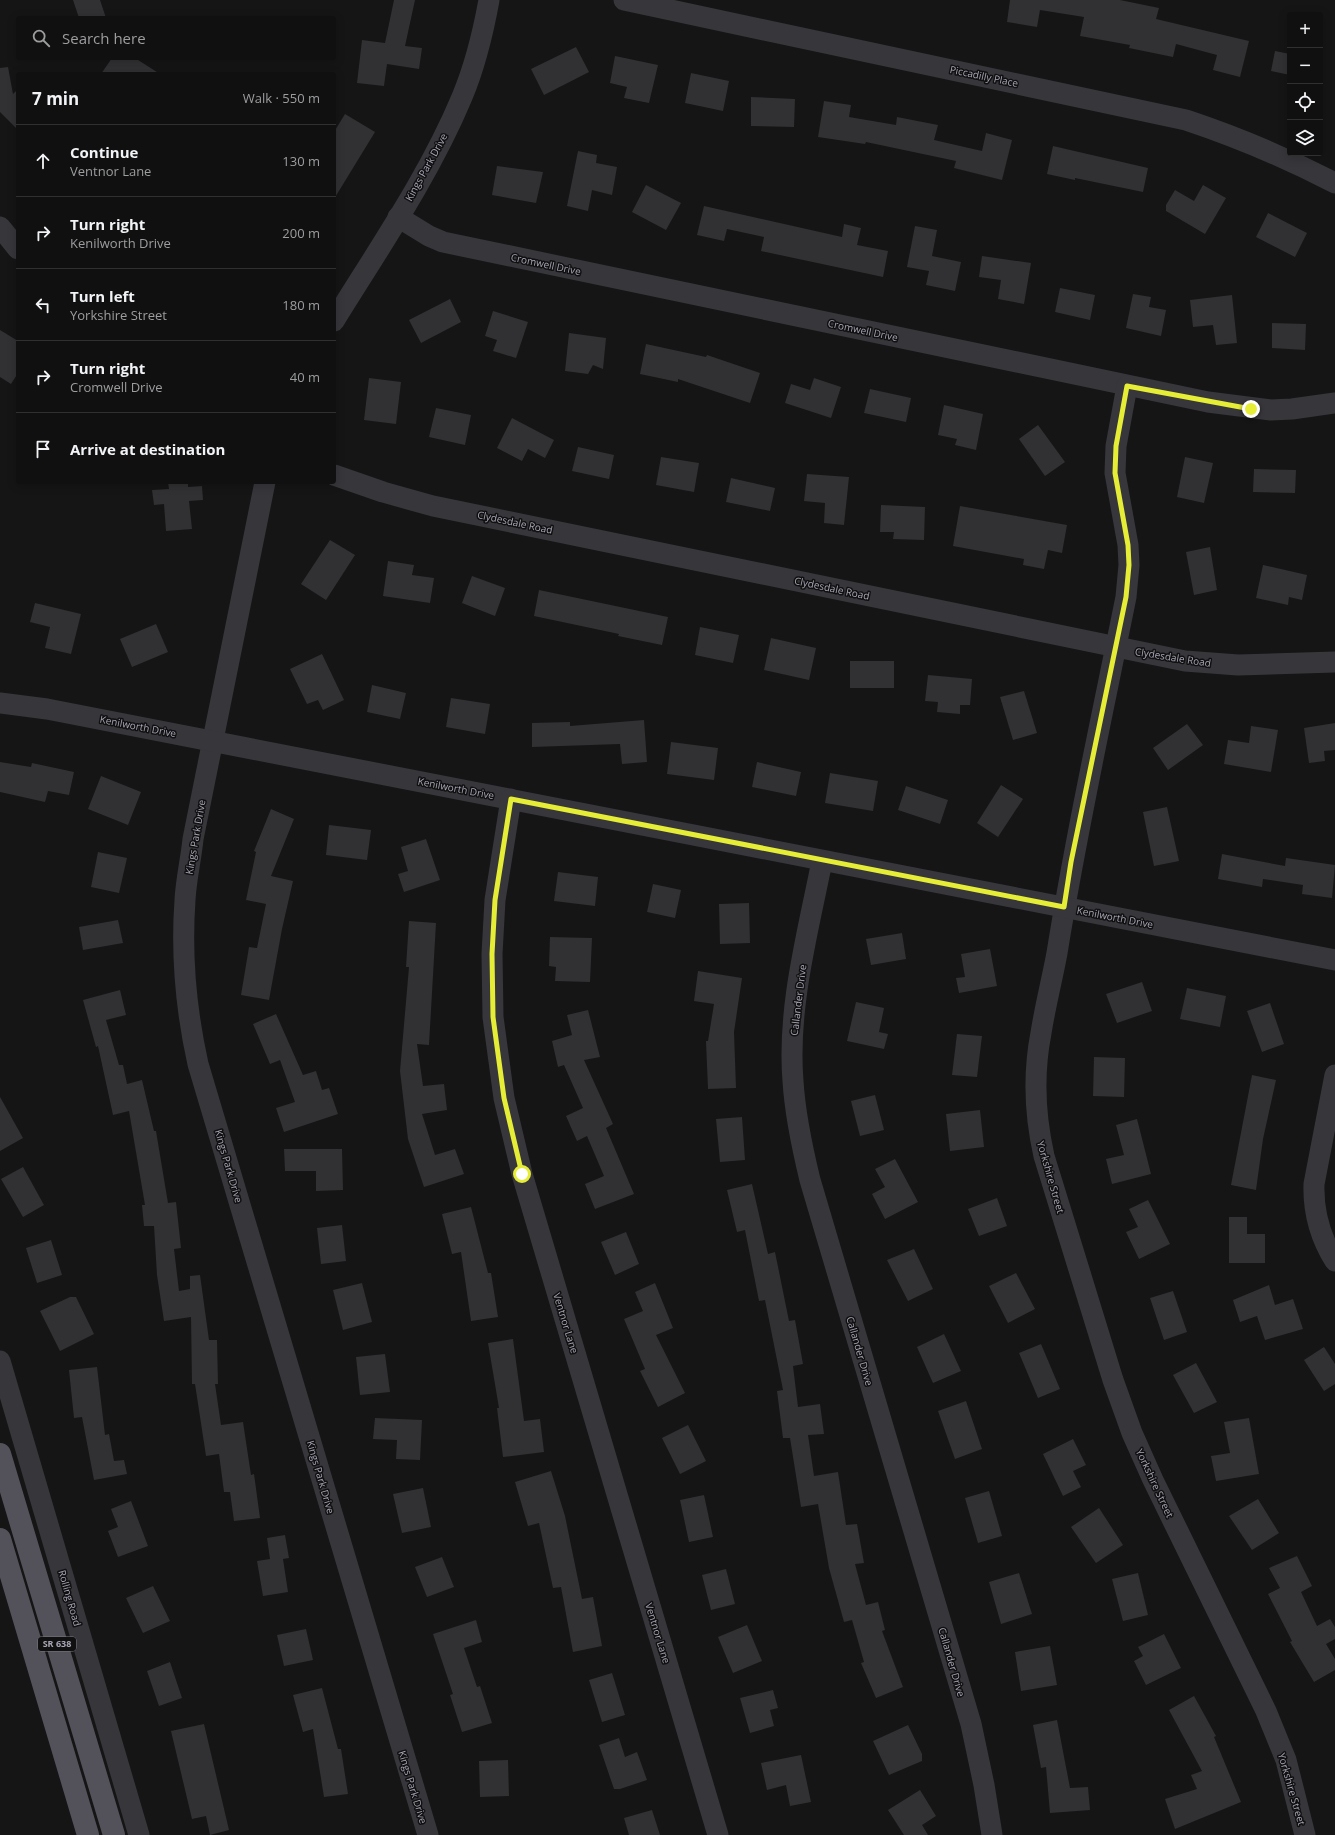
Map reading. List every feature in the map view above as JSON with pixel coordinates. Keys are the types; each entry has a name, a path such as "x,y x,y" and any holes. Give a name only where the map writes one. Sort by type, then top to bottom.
{"main road":[{"name":"SR 638","path":"0,1454 114,1835"},
{"name":"SR 638","path":"0,1539 88,1835"}],"street":[{"name":"Kings Park Drive","path":"336,318 398,217 438,147 463,96 481,41 489,0"},
{"name":"Piccadilly Place","path":"624,0 1186,120 1238,137 1290,159 1335,183"},
{"name":"Cromwell Drive","path":"398,217 443,242 1127,386 1251,409 1292,409 1335,403"},
{"path":"0,227 16,247"},
{"name":"Yorkshire Street","path":"1127,386 1116,446 1115,473 1128,545 1129,565 1126,597 1071,862 1040,1035 1036,1079 1037,1116 1044,1156 1113,1380 1132,1433 1153,1480 1266,1711 1286,1760 1305,1835"},
{"name":"Clydesdale Road","path":"336,476 383,492 433,506 1184,661 1238,665 1335,662"},
{"name":"Kings Park Drive","path":"265,484 194,839 185,899 183,964 189,1021 198,1064 428,1835"},
{"name":"Kenilworth Drive","path":"0,703 46,709 213,741 1335,960"},
{"name":"Ventnor Lane","path":"511,799 495,900 492,954 493,1017 504,1098 522,1174 718,1835"},
{"name":"Callander Drive","path":"822,861 794,1022 792,1080 798,1128 812,1188 971,1724 984,1785 992,1835"},
{"path":"1335,1075 1314,1184 1313,1200 1316,1220 1322,1238 1335,1261"},
{"name":"Rolling Road","path":"0,1361 139,1835"}],"building":[{"path":"73,0 100,0 105,16 78,16"},
{"path":"394,0 415,0 405,46 422,48 419,69 387,64 384,86 357,83 362,40 385,43"},
{"path":"1010,0 1120,0 1159,8 1156,19 1249,41 1240,77 1213,70 1217,55 1176,44 1173,57 1129,48 1130,45 1080,36 1084,17 1040,10 1037,27 1007,22"},
{"path":"576,47 589,72 544,95 531,69"},
{"path":"1275,51 1287,53 1287,74 1271,71"},
{"path":"615,56 658,65 649,103 624,98 627,87 610,83"},
{"path":"111,60 138,60 157,72 102,72"},
{"path":"8,67 13,94 16,91 16,128 0,112 0,68"},
{"path":"691,73 729,81 723,111 685,103"},
{"path":"751,97 795,99 794,127 751,126"},
{"path":"824,101 851,105 849,117 896,125 897,117 938,125 934,140 982,151 986,133 1012,140 1002,180 954,168 956,161 866,142 865,144 818,137"},
{"path":"345,114 375,132 336,196 336,129"},
{"path":"1053,146 1148,168 1143,192 1075,178 1075,180 1047,174"},
{"path":"578,151 597,155 596,163 617,167 612,195 592,190 588,211 567,206"},
{"path":"497,166 543,172 536,203 492,195"},
{"path":"646,185 681,203 666,230 632,212"},
{"path":"1203,185 1226,198 1205,234 1166,211 1166,205 1175,190 1194,201"},
{"path":"704,206 842,237 844,224 861,228 857,245 888,251 883,277 761,251 764,237 727,229 724,241 697,235"},
{"path":"1268,213 1307,233 1295,257 1256,237"},
{"path":"915,226 937,230 932,256 961,262 955,291 926,285 929,271 907,267"},
{"path":"982,256 1031,263 1024,304 998,299 1001,280 979,277"},
{"path":"1060,288 1095,295 1090,320 1055,312"},
{"path":"1133,294 1151,297 1149,307 1166,310 1161,336 1126,328"},
{"path":"1232,295 1237,343 1216,345 1213,325 1193,327 1190,300"},
{"path":"450,299 461,322 421,343 409,320"},
{"path":"493,311 528,322 516,358 493,351 497,340 485,336"},
{"path":"1272,323 1306,324 1305,350 1272,348"},
{"path":"0,330 16,340 16,376 11,384 0,377"},
{"path":"569,333 606,338 603,369 593,365 588,374 565,371"},
{"path":"646,344 706,357 707,355 760,373 750,403 678,379 678,382 640,374"},
{"path":"369,378 401,382 396,424 364,420"},
{"path":"814,378 841,387 831,418 785,403 791,384 810,390"},
{"path":"870,389 911,398 906,422 864,413"},
{"path":"944,405 983,414 976,450 955,445 957,439 938,435"},
{"path":"436,408 471,415 465,445 429,437"},
{"path":"512,418 554,440 545,458 528,449 522,461 497,448"},
{"path":"1038,425 1065,462 1045,476 1019,439"},
{"path":"578,447 614,455 609,479 572,471"},
{"path":"661,457 699,463 694,492 656,485"},
{"path":"1185,457 1213,463 1204,503 1177,497"},
{"path":"1254,469 1296,470 1295,493 1253,492"},
{"path":"807,474 849,477 844,525 824,523 825,503 804,501"},
{"path":"731,478 775,488 770,511 726,502"},
{"path":"168,484 188,484 188,487 202,486 203,500 189,501 192,529 166,531 164,504 154,505 152,490 169,489"},
{"path":"881,505 925,507 924,540 893,539 894,532 880,532"},
{"path":"960,506 1067,525 1062,553 1048,550 1044,569 1023,565 1024,559 953,546"},
{"path":"330,540 355,555 326,600 301,584"},
{"path":"1210,547 1217,590 1194,595 1186,552"},
{"path":"388,561 414,565 412,575 434,578 430,603 383,596"},
{"path":"1263,565 1307,575 1302,600 1289,597 1288,605 1256,598"},
{"path":"472,576 505,588 495,616 462,603"},
{"path":"539,590 668,617 662,645 618,636 619,634 534,616"},
{"path":"35,603 81,614 71,654 45,648 50,627 30,622"},
{"path":"156,624 168,652 132,667 120,639"},
{"path":"700,627 739,635 733,663 695,655"},
{"path":"771,638 816,648 809,680 764,670"},
{"path":"322,654 344,700 323,710 318,700 307,704 290,669"},
{"path":"850,661 894,661 894,688 850,688"},
{"path":"928,675 972,679 970,705 960,705 960,714 937,712 938,702 925,701"},
{"path":"372,685 406,693 400,719 367,712"},
{"path":"1024,691 1037,733 1013,740 1000,697"},
{"path":"451,698 490,704 485,734 446,727"},
{"path":"644,720 647,762 622,764 620,744 532,747 532,723 570,722 570,726"},
{"path":"1335,723 1335,750 1324,751 1325,761 1309,763 1304,728"},
{"path":"1187,724 1203,745 1168,770 1153,748"},
{"path":"1251,726 1278,730 1271,772 1224,764 1228,740 1249,743"},
{"path":"671,742 718,748 714,780 667,774"},
{"path":"0,762 31,767 32,763 74,772 69,795 48,791 45,802 0,792"},
{"path":"757,762 801,772 796,796 752,787"},
{"path":"830,773 878,781 873,811 825,803"},
{"path":"101,776 141,792 128,825 88,809"},
{"path":"1001,785 1023,799 998,837 977,823"},
{"path":"906,786 948,800 940,824 898,810"},
{"path":"1167,807 1179,861 1154,866 1143,812"},
{"path":"271,809 294,819 271,876 293,881 282,929 269,1000 241,995 249,947 257,948 266,904 246,900 256,852 254,851"},
{"path":"329,825 371,830 367,860 326,855"},
{"path":"426,839 440,880 404,892 398,874 408,871 401,847"},
{"path":"98,852 127,858 119,893 91,887"},
{"path":"1222,854 1285,866 1286,858 1335,865 1332,898 1302,894 1303,885 1263,879 1262,887 1218,879"},
{"path":"558,872 598,877 595,906 554,901"},
{"path":"653,884 681,890 675,918 647,912"},
{"path":"749,903 750,943 720,944 719,904"},
{"path":"118,920 123,943 83,950 79,927"},
{"path":"409,921 436,923 429,1045 417,1044 423,1086 444,1084 447,1110 422,1114 435,1155 455,1149 464,1174 424,1187 408,1139 400,1071 409,967 406,967"},
{"path":"902,933 906,959 871,965 866,939"},
{"path":"550,937 592,938 590,982 555,981 556,967 549,966"},
{"path":"990,949 997,986 959,993 956,978 965,977 961,954"},
{"path":"698,971 742,978 734,1032 736,1088 708,1089 706,1041 708,1041 714,1004 694,1001"},
{"path":"1142,982 1152,1011 1117,1023 1106,994"},
{"path":"1187,988 1226,996 1220,1027 1180,1019"},
{"path":"120,990 126,1015 106,1020 119,1065 123,1065 127,1084 142,1080 154,1131 156,1131 168,1203 176,1202 181,1248 174,1249 179,1291 190,1289 190,1276 200,1275 209,1340 217,1340 218,1384 215,1384 221,1425 243,1422 251,1475 254,1474 260,1518 234,1521 230,1492 224,1492 219,1454 206,1456 195,1384 192,1384 191,1317 164,1321 157,1275 154,1226 144,1226 142,1205 145,1205 129,1111 113,1115 98,1046 96,1047 83,1000"},
{"path":"856,1002 884,1008 879,1032 888,1034 884,1049 847,1041"},
{"path":"1270,1003 1284,1044 1262,1052 1247,1011"},
{"path":"588,1010 600,1057 584,1060 613,1124 606,1128 634,1194 595,1209 585,1184 604,1176 587,1136 577,1141 566,1116 583,1108 564,1065 558,1067 552,1041 572,1035 567,1015"},
{"path":"276,1014 303,1075 316,1071 322,1090 329,1088 338,1114 284,1132 276,1108 295,1102 280,1060 270,1064 253,1024"},
{"path":"957,1034 982,1036 977,1077 952,1075"},
{"path":"1094,1057 1125,1058 1124,1097 1093,1096"},
{"path":"1252,1075 1276,1080 1263,1139 1256,1190 1231,1185"},
{"path":"875,1095 884,1130 860,1136 851,1101"},
{"path":"0,1097 23,1138 0,1151"},
{"path":"980,1110 984,1147 950,1151 946,1114"},
{"path":"742,1117 745,1160 720,1162 716,1119"},
{"path":"1137,1119 1151,1174 1112,1184 1106,1159 1124,1155 1116,1125"},
{"path":"284,1149 342,1149 343,1190 316,1191 316,1171 285,1171"},
{"path":"895,1159 918,1202 885,1219 872,1194 885,1187 875,1169"},
{"path":"23,1167 44,1205 23,1217 1,1179"},
{"path":"752,1184 768,1254 775,1252 789,1321 795,1320 803,1364 793,1366 798,1407 820,1404 824,1434 808,1435 814,1476 838,1472 846,1525 857,1524 864,1563 855,1564 866,1605 878,1602 885,1630 882,1631 903,1687 876,1698 861,1663 864,1662 852,1620 844,1622 829,1568 818,1504 801,1507 790,1438 783,1438 777,1391 783,1390 765,1300 759,1301 745,1230 737,1232 727,1190"},
{"path":"997,1198 1007,1226 979,1236 968,1209"},
{"path":"1148,1200 1170,1244 1139,1259 1126,1232 1138,1227 1129,1209"},
{"path":"471,1207 488,1273 491,1273 498,1317 471,1321 461,1252 452,1254 442,1214"},
{"path":"1229,1217 1247,1217 1247,1234 1265,1234 1265,1263 1229,1263"},
{"path":"342,1225 346,1261 321,1264 317,1228"},
{"path":"626,1232 639,1264 615,1275 601,1242"},
{"path":"51,1240 62,1275 37,1283 26,1248"},
{"path":"914,1249 933,1289 908,1301 887,1260"},
{"path":"1016,1273 1035,1309 1008,1323 989,1286"},
{"path":"362,1283 372,1322 343,1330 333,1290"},
{"path":"655,1283 673,1328 656,1335 685,1393 658,1407 640,1371 645,1369 624,1319 643,1311 635,1292"},
{"path":"1269,1285 1275,1305 1293,1299 1303,1329 1265,1340 1257,1316 1240,1322 1233,1300"},
{"path":"1173,1291 1187,1332 1164,1340 1150,1298"},
{"path":"70,1297 76,1297 94,1334 60,1351 40,1311"},
{"path":"944,1334 961,1371 933,1383 917,1347"},
{"path":"513,1339 524,1421 540,1419 544,1452 503,1457 497,1408 499,1408 488,1343"},
{"path":"1041,1344 1060,1389 1038,1398 1019,1353"},
{"path":"1324,1347 1335,1364 1335,1384 1324,1391 1304,1360"},
{"path":"385,1354 390,1392 360,1395 356,1357"},
{"path":"1196,1363 1217,1402 1194,1413 1173,1375"},
{"path":"97,1367 105,1435 109,1434 114,1461 124,1460 127,1474 94,1480 82,1417 74,1418 69,1370"},
{"path":"966,1401 982,1449 955,1459 938,1411"},
{"path":"375,1418 422,1420 420,1460 396,1459 397,1440 373,1439"},
{"path":"1249,1418 1259,1474 1216,1481 1211,1456 1230,1453 1224,1422"},
{"path":"688,1425 706,1461 680,1474 662,1438"},
{"path":"1073,1439 1086,1465 1073,1471 1081,1487 1063,1496 1043,1454"},
{"path":"551,1471 565,1516 582,1599 593,1597 602,1646 573,1652 561,1587 553,1588 539,1523 528,1526 515,1482"},
{"path":"423,1488 431,1527 402,1533 393,1494"},
{"path":"989,1491 1002,1536 978,1543 965,1498"},
{"path":"704,1495 713,1537 689,1542 680,1500"},
{"path":"1258,1499 1279,1533 1252,1550 1229,1516"},
{"path":"131,1501 148,1546 118,1557 108,1531 118,1527 111,1509"},
{"path":"1099,1508 1123,1545 1096,1563 1071,1527"},
{"path":"285,1535 289,1558 283,1559 288,1592 263,1596 257,1561 270,1559 267,1538"},
{"path":"1297,1556 1312,1586 1301,1592 1317,1626 1330,1619 1335,1627 1335,1639 1326,1644 1335,1659 1335,1670 1314,1682 1290,1642 1292,1641 1268,1594 1280,1588 1269,1568"},
{"path":"442,1557 454,1587 427,1597 415,1567"},
{"path":"726,1569 735,1604 711,1610 702,1575"},
{"path":"1019,1573 1032,1614 1001,1624 989,1582"},
{"path":"1138,1573 1148,1615 1123,1621 1112,1579"},
{"path":"153,1586 170,1621 143,1633 126,1598"},
{"path":"476,1620 482,1642 464,1648 477,1687 480,1686 492,1723 462,1732 450,1695 453,1694 433,1634"},
{"path":"747,1625 762,1661 733,1673 718,1637"},
{"path":"306,1629 313,1660 284,1666 277,1635"},
{"path":"1164,1634 1181,1668 1146,1685 1134,1661 1143,1656 1138,1647"},
{"path":"1050,1646 1057,1685 1021,1691 1015,1652"},
{"path":"170,1662 182,1698 159,1706 147,1671"},
{"path":"612,1673 625,1715 602,1722 589,1680"},
{"path":"322,1688 338,1749 341,1749 348,1794 324,1797 313,1729 303,1732 293,1695"},
{"path":"773,1690 778,1708 770,1710 774,1726 750,1733 740,1698"},
{"path":"1194,1696 1216,1736 1214,1737 1241,1802 1175,1829 1165,1799 1197,1789 1191,1775 1202,1771 1169,1710"},
{"path":"1057,1720 1070,1788 1088,1787 1090,1810 1050,1813 1046,1767 1041,1768 1033,1725"},
{"path":"204,1724 229,1830 210,1835 206,1816 192,1819 171,1731"},
{"path":"908,1725 922,1754 922,1761 889,1775 873,1741"},
{"path":"619,1738 625,1757 637,1752 647,1780 620,1789 614,1789 599,1745"},
{"path":"801,1755 811,1802 790,1806 786,1785 767,1790 761,1763"},
{"path":"508,1760 509,1796 480,1797 479,1761"},
{"path":"920,1790 936,1816 922,1825 928,1835 904,1835 888,1810"},
{"path":"652,1810 660,1835 629,1835 624,1818"}],"route":[{"path":"522,1174 504,1098 493,1017 492,954 495,900 511,799 822,861 1064,907 1071,862 1126,597 1129,565 1128,545 1119,502 1115,473 1116,446 1127,386 1251,409"}]}
